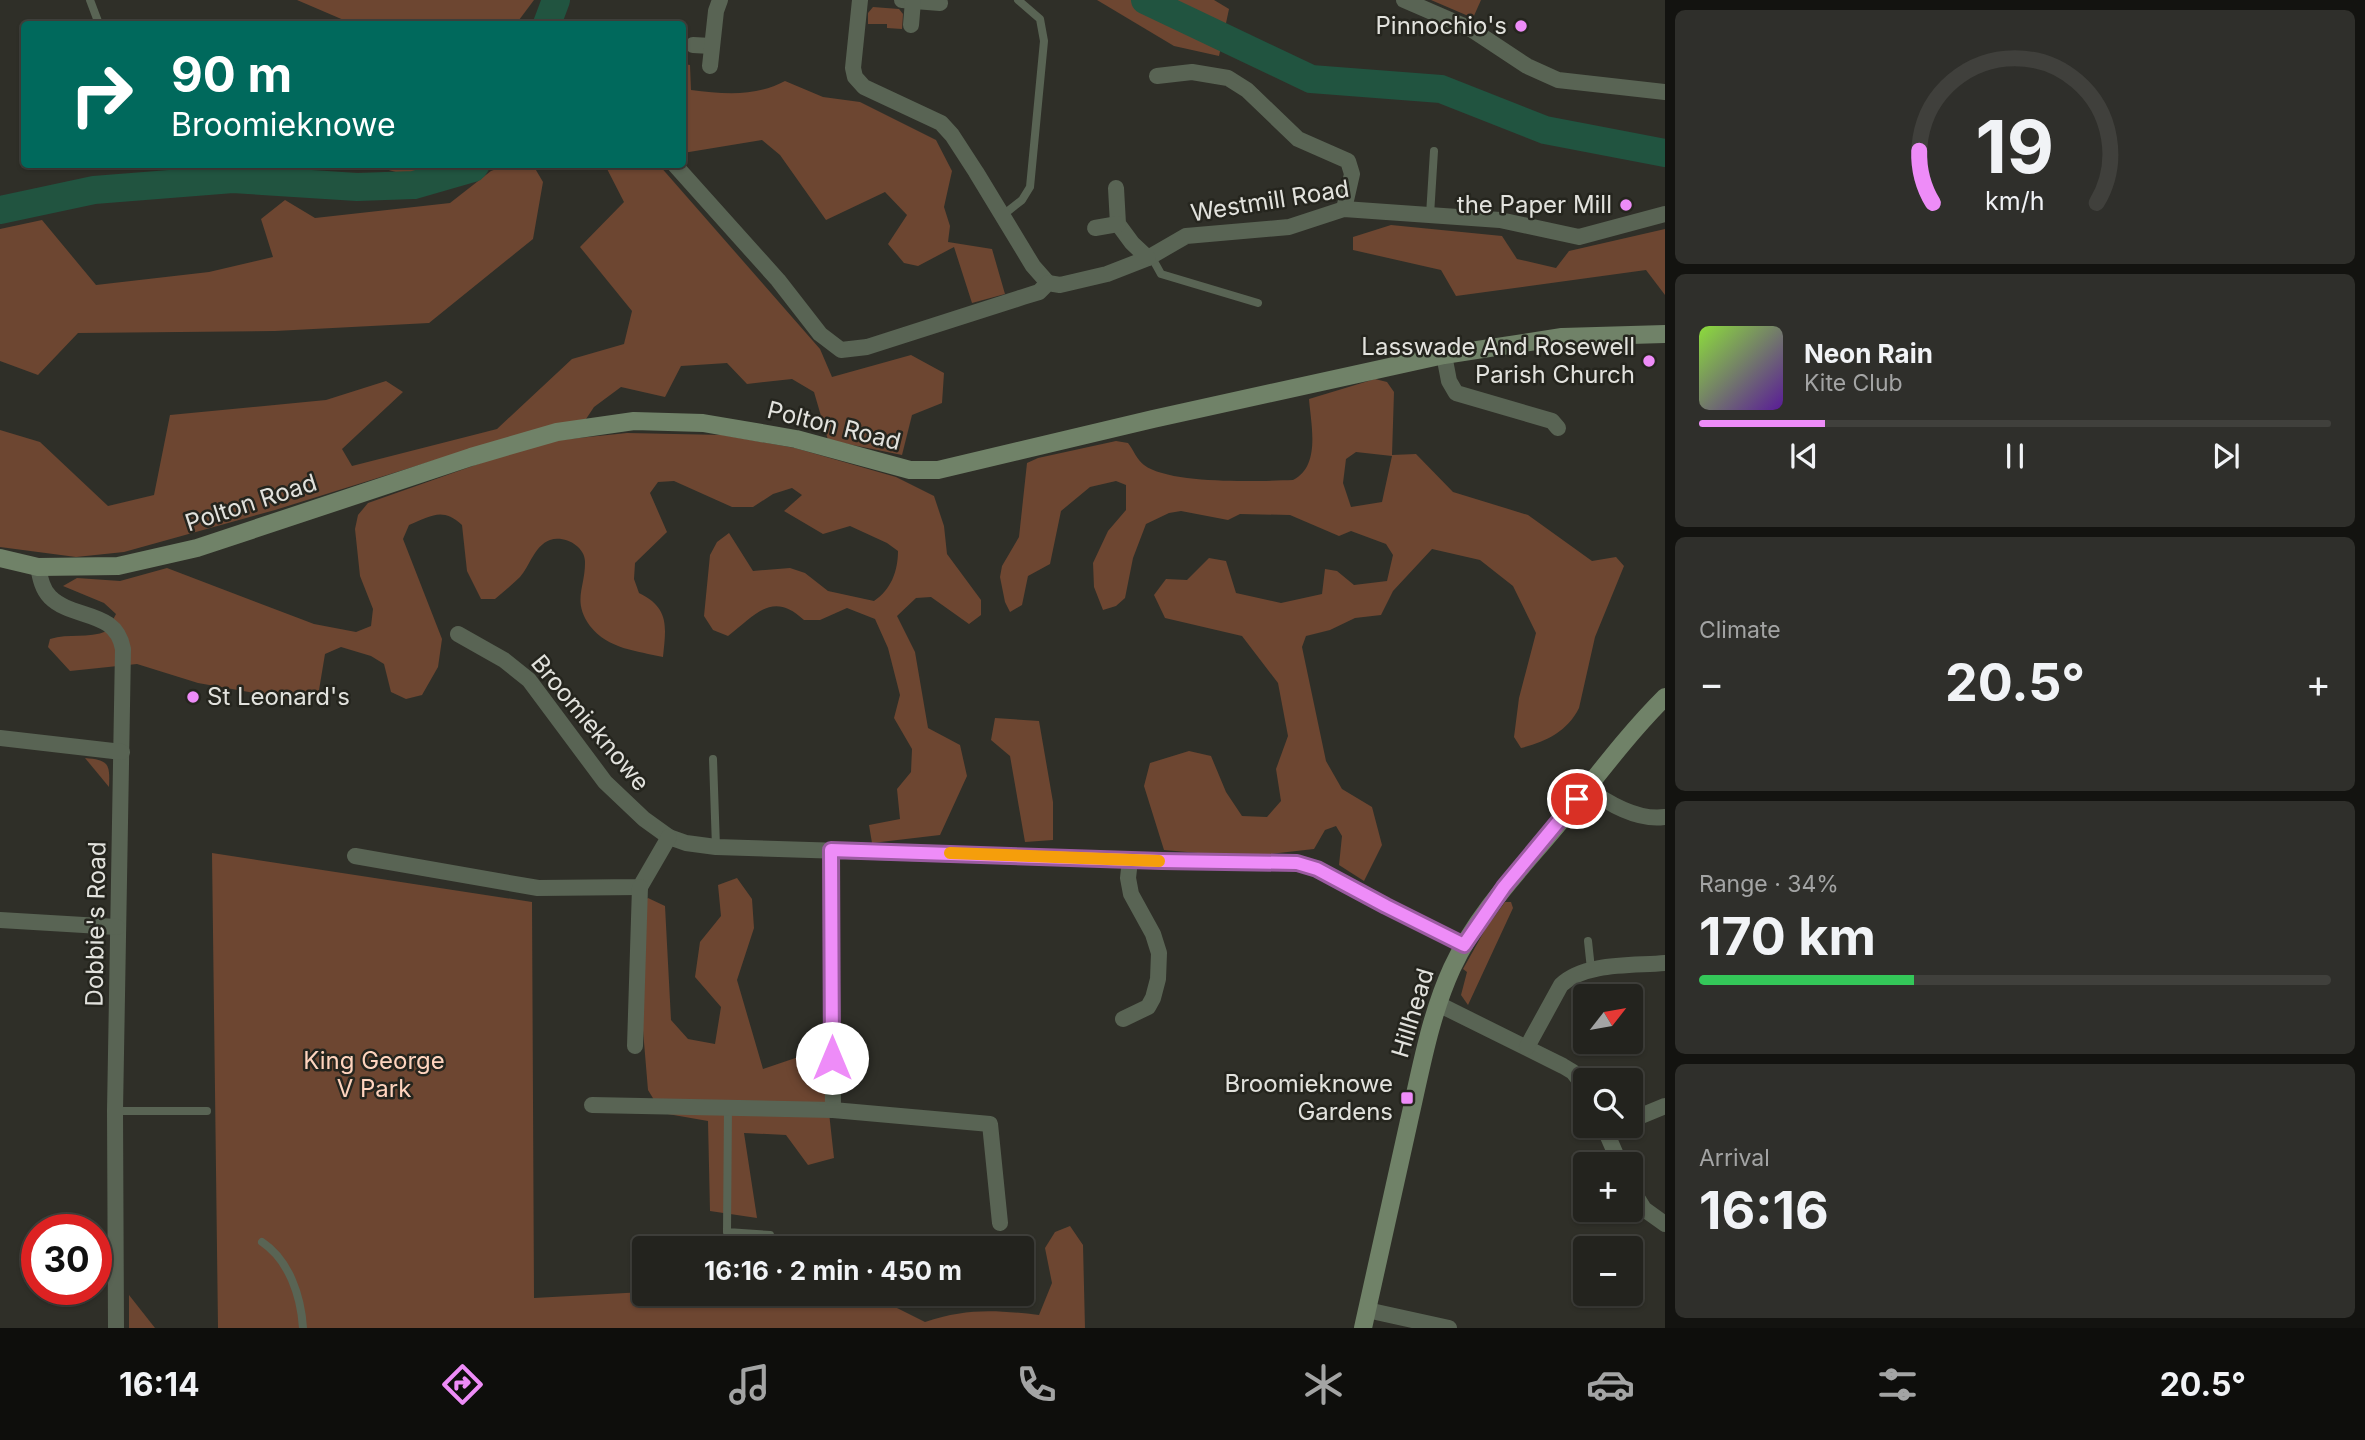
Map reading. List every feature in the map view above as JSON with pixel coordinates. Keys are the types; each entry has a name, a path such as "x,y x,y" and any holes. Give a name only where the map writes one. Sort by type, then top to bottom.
{"street":[{"path":"710,66 716,11 720,0"},
{"path":"860,0 853,68 855,77 864,87 941,123 952,135 1033,266 1048,284"},
{"path":"902,0 940,3"},
{"path":"1404,0 1471,29 1527,66 1558,79 1665,92"},
{"path":"911,25 913,1"},
{"path":"693,45 711,46"},
{"path":"1157,76 1192,72 1228,78 1247,90 1298,139 1348,161 1352,174 1345,209"},
{"name":"Westmill Road","path":"678,168 778,279 820,334 841,350 867,347 1039,292 1048,284 1060,285 1107,274 1149,257 1186,236 1289,227 1345,209 1500,220 1579,237 1665,214"},
{"path":"1116,188 1118,224 1132,243 1149,257"},
{"path":"1095,228 1118,224"},
{"name":"Polton Road","path":"0,558 38,566 118,566 197,548 471,457 557,432 634,421 703,423 796,439 910,470 938,470 1444,355 1562,337 1665,334"},
{"path":"1444,355 1449,381 1456,393 1552,421 1559,428"},
{"name":"Dobbie's Road","path":"38,566 42,583 50,597 58,603 108,623 119,634 123,649 115,1111 116,1328"},
{"name":"Broomieknowe","path":"458,634 504,660 529,680 605,782 644,819 669,837 686,844 1130,860 1297,863 1317,869 1464,945"},
{"name":"Hillhead","path":"1365,1319 1438,1004 1464,945 1504,887 1616,751 1665,697"},
{"path":"0,738 122,752"},
{"path":"1586,787 1638,815 1665,817"},
{"path":"635,1046 640,887 669,837"},
{"path":"831,850 833,1110"},
{"path":"355,856 538,888 640,887"},
{"path":"1123,1018 1148,1007 1158,979 1159,953 1153,934 1131,894 1128,878 1130,860"},
{"path":"0,920 117,927"},
{"path":"1527,1047 1561,985 1578,973 1591,969 1665,963"},
{"path":"1438,1004 1573,1072"},
{"path":"592,1105 833,1110 990,1124 1000,1223"},
{"path":"1643,1116 1665,1106"},
{"path":"1643,1207 1665,1224"},
{"path":"1365,1319 1449,1328"}],"lane":[{"path":"90,0 98,21"},
{"path":"1003,215 1022,200 1030,187 1044,41 1040,19 1018,0"},
{"path":"1430,215 1434,150"},
{"path":"1149,257 1161,274 1258,303"},
{"path":"713,760 716,847"},
{"path":"1588,942 1591,969"},
{"path":"728,1106 727,1232 771,1235"},
{"path":"115,1111 207,1111"},
{"path":"262,1242 276,1251 287,1270 300,1301 303,1328"}],"green space":[{"path":"297,0 534,0 518,21 346,21"},
{"path":"1097,0 1214,0 1229,9 1219,56 1174,46"},
{"path":"1431,0 1481,0 1473,18"},
{"path":"873,7 899,9 903,14 902,29 887,28 887,24 868,24 868,13"},
{"path":"686,64 690,65 691,90 751,92 785,81 823,97 860,102 936,140 952,171 944,207 950,226 948,242 992,249 1005,294 972,303 954,247 918,266 904,263 888,244 907,215 885,192 826,220 780,155 762,140 686,153"},
{"path":"382,168 434,168 410,176"},
{"path":"499,168 535,168 543,182 533,239 429,323 275,331 78,333 38,375 0,361 0,229 42,220 96,285 209,272 273,257 261,219 285,200 315,218 450,203 491,171"},
{"path":"607,168 662,168 820,349 832,377 911,355 944,373 942,403 912,415 902,455 828,440 814,392 792,379 747,384 727,363 681,366 665,397 621,387 594,407 586,419 432,461 275,510 124,552 76,557 0,547 0,430 40,442 108,506 154,495 170,415 326,400 386,381 403,392 342,449 352,466 497,429 572,359 624,344 632,311 580,247 624,202"},
{"path":"1391,225 1502,236 1517,259 1556,268 1569,251 1665,229 1665,295 1646,270 1456,296 1441,270 1353,250 1353,237"},
{"path":"1375,379 1387,382 1394,392 1392,455 1416,454 1453,492 1528,515 1592,561 1616,557 1624,566 1595,637 1579,708 1562,730 1538,743 1521,748 1514,737 1519,698 1536,633 1513,586 1480,560 1432,549 1393,591 1381,615 1355,618 1330,630 1306,636 1302,647 1326,761 1342,789 1372,807 1382,845 1364,881 1339,865 1342,836 1336,826 1325,830 1314,849 1243,857 1164,850 1144,786 1150,763 1189,751 1211,756 1226,792 1242,816 1267,817 1281,801 1276,769 1288,736 1278,683 1242,636 1165,618 1154,595 1166,579 1187,580 1209,558 1226,561 1236,593 1281,603 1322,594 1325,569 1337,571 1354,585 1387,581 1393,555 1386,544 1351,531 1339,536 1290,515 1240,514 1228,520 1181,511 1169,513 1146,524 1133,558 1125,598 1116,606 1103,610 1094,587 1093,563 1108,531 1126,510 1126,485 1116,481 1090,487 1061,511 1050,564 1028,576 1022,605 1010,612 1000,577 1002,566 1019,537 1027,463 1038,458 1116,441 1128,443 1144,465 1174,476 1216,480 1293,480 1302,474 1311,455 1309,399","holes":["1356,452 1392,456 1382,502 1351,507 1343,483 1346,459"]},
{"path":"627,433 723,435 795,448 896,477 934,496 944,526 947,554 981,600 981,615 969,624 931,597 916,598 897,616 915,652 928,728 960,745 967,776 940,835 872,843 869,825 900,819 897,789 911,772 912,749 894,718 900,695 888,648 875,619 847,608 820,620 804,620 793,611 773,606 756,614 728,636 713,630 704,616 710,555 717,542 729,533 753,571 790,568 805,573 828,591 874,601 889,586 897,566 898,551 850,526 823,534 784,511 802,495 792,488 773,494 753,507 732,507 674,481 658,482 650,493 667,532 635,563 634,579 639,593 656,605 664,619 663,657 614,644 597,634 590,626 581,602 584,557 578,547 562,539 550,540 536,551 520,577 495,599 481,599 467,571 462,525 443,515 431,516 409,525 403,539 442,639 438,667 422,695 406,699 391,692 384,664 371,656 341,647 325,654 319,690 299,701 198,683 137,664 70,671 48,647 50,639 107,631 116,614 104,603 63,586 77,578 120,581 167,568 314,624 356,632 371,626 373,609 360,576 355,529 358,515 368,503 540,442"},
{"path":"995,718 1039,721 1053,802 1053,840 1025,842 1010,756 991,740"},
{"path":"85,758 99,760 106,765 109,787"},
{"name":"King George V Park","path":"212,853 532,902 534,1298 632,1293 632,1306 893,1306 925,1322 954,1314 981,1311 1039,1315 1052,1283 1045,1248 1055,1232 1070,1226 1083,1245 1085,1328 218,1328"},
{"path":"737,878 752,899 754,928 737,980 763,1069 822,1049 834,1158 808,1165 786,1135 744,1133 757,1218 710,1211 708,1121 662,1113 648,1090 633,910 648,898 665,906 671,1020 688,1039 715,1044 721,1007 695,977 700,942 721,916 718,885"},
{"path":"1505,902 1511,902 1513,908 1468,1005 1461,995 1467,972 1463,969 1486,928"},
{"path":"129,1295 155,1328 129,1328"}],"waterway":[{"path":"548,21 556,0"},
{"path":"1145,0 1311,79 1441,89 1545,130 1665,153"},
{"path":"0,210 94,190 233,179 357,187 414,185 473,168"}],"slow traffic":[{"path":"950,853 1159,861"}],"place":[{"name":"Pinnochio's","path":"1521,26"},
{"name":"the Paper Mill","path":"1626,205"},
{"name":"Lasswade And Rosewell Parish Church","path":"1649,361"},
{"name":"St Leonard's","path":"193,697"},
{"name":"Broomieknowe Gardens","path":"1407,1098"}],"route":[{"path":"832,1058 831,850 1297,863 1317,869 1464,945 1504,887 1577,799"}]}
